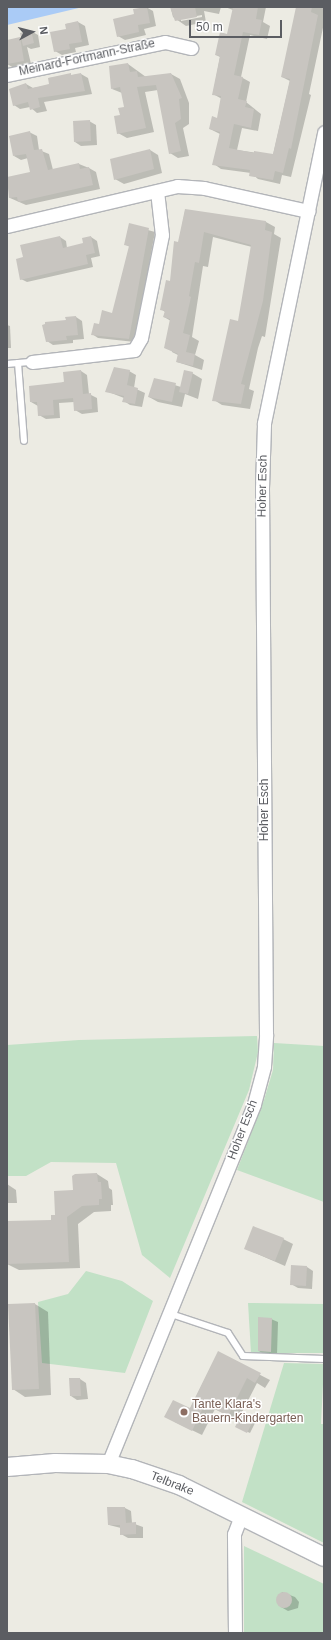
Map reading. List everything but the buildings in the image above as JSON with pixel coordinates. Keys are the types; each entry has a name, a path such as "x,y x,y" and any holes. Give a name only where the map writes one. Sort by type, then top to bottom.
{"street":[{"name":"Meinard-Fortmann-Straße","path":"7,75 164,42 191,48"},
{"name":"Hoher Esch","path":"108,1464 254,1104 264,1066 266,1034 262,488 264,423 324,132"},
{"path":"7,226 157,191 190,186 308,211"},
{"path":"32,362 134,350 141,338 162,235 157,191"},
{"name":"Telbrake","path":"7,1467 55,1463 108,1464 132,1469 179,1486 324,1557"},
{"path":"235,1633 234,1534 241,1516"}],"lane":[{"path":"7,364 32,362"},
{"path":"18,363 24,441"},
{"path":"168,1313 228,1333 243,1356 324,1359"}],"green space":[{"path":"257,1036 258,1052 249,1090 170,1278 142,1255 116,1163 51,1162 26,1176 7,1176 7,1045 79,1040"},
{"path":"274,1043 324,1046 324,1202 237,1170 264,1100 273,1070"},
{"path":"86,1271 122,1281 153,1301 125,1373 42,1363 38,1302 68,1294"},
{"path":"248,1303 324,1304 324,1353 251,1353"},
{"path":"284,1363 324,1364 321,1424 324,1424 324,1543 242,1502"},
{"path":"244,1546 324,1584 324,1633 244,1633"}],"water":[{"path":"7,7 83,7 7,25"}],"place":[{"name":"Tante Klara's Bauern-Kindergarten","path":"184,1412"}]}
